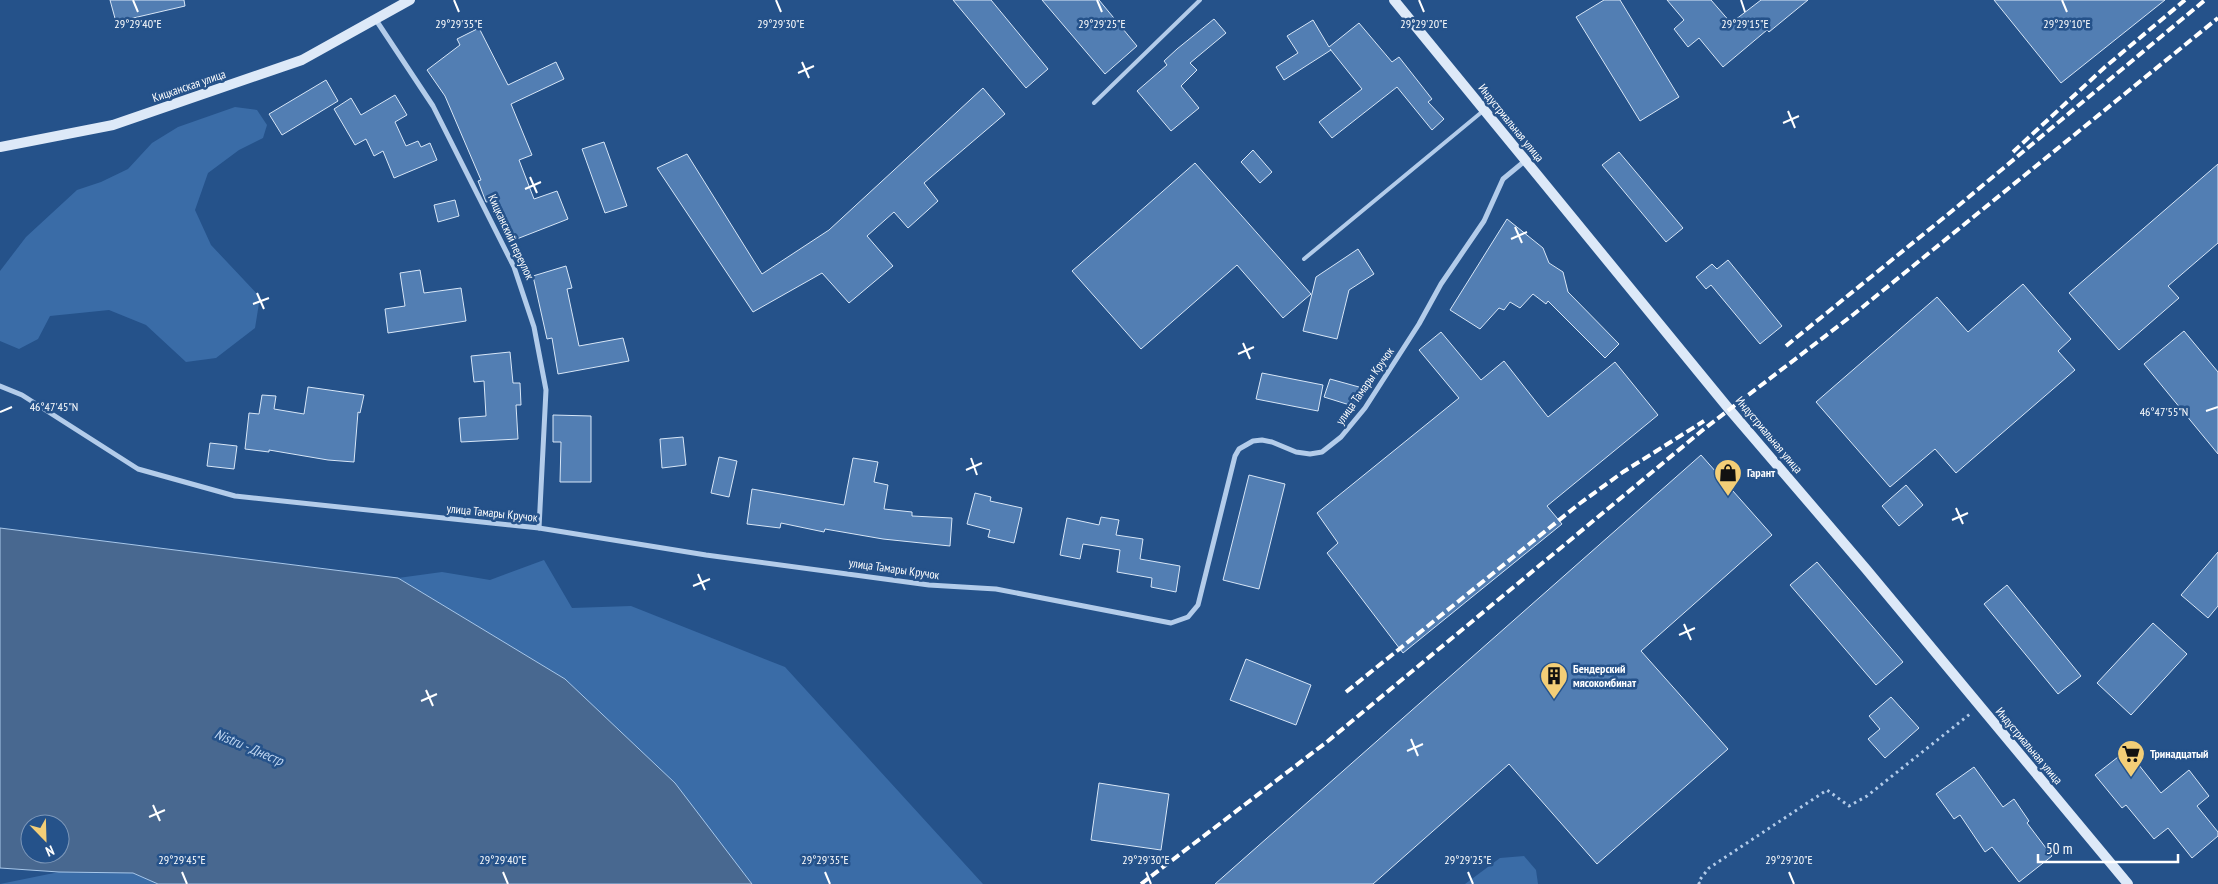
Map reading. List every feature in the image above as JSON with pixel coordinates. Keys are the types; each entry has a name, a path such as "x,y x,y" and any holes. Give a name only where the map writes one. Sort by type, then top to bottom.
{"main road":[{"path":"376,20 410,0"},
{"name":"Индустриальная улица","path":"1394,0 1730,409 2128,884"},
{"name":"Кицканская улица","path":"0,147 113,126 302,60 376,20"}],"street":[{"name":"Кицканский переулок","path":"376,20 433,106 514,267 534,327 546,390 539,528"},
{"name":"улица Тамары Кручок","path":"0,386 22,395 138,469 236,496 539,528 706,555 928,585 996,589 1171,623 1188,617 1198,605 1235,456 1239,449 1253,441 1262,440 1310,454 1322,452 1341,437 1364,408 1419,324 1441,284 1484,221 1504,179 1526,160"}],"lane":[{"path":"1094,103 1200,0"},
{"path":"1304,259 1484,109"}],"path":[{"path":"1700,884 1698,882 1709,868 1827,790 1848,806 1866,796 1980,706"}],"shaded area":[{"path":"235,107 257,110 267,125 263,138 239,150 208,173 195,210 211,245 260,297 255,328 216,358 186,362 146,325 109,310 50,316 38,339 19,349 0,341 0,271 26,237 77,190 101,182 128,169 152,143 178,127"},
{"path":"544,560 572,608 631,606 785,667 983,884 752,884 674,783 565,679 398,578 442,572 490,580"},
{"path":"1524,856 1536,870 1538,884 1465,884 1500,858"},
{"path":"59,872 133,873 158,884 0,884"}],"water":[{"name":"Nistru - Днестр","path":"0,528 398,578 565,679 675,783 752,884 158,884 133,873 59,872 0,868"}],"building":[{"path":"110,0 184,0 185,6 116,22"},
{"path":"953,0 991,0 1048,69 1026,88"},
{"path":"1042,0 1099,0 1137,46 1105,74"},
{"path":"1604,0 1620,0 1679,97 1640,121 1576,17"},
{"path":"1667,0 1711,0 1731,23 1761,0 1808,0 1769,32 1767,30 1723,67 1699,38 1688,47 1674,29 1684,20"},
{"path":"1994,0 2165,0 2061,83"},
{"path":"1214,19 1226,33 1190,63 1197,70 1181,86 1199,108 1171,131 1137,91 1167,65 1164,61"},
{"path":"1313,20 1329,47 1359,23 1392,62 1399,57 1432,99 1428,102 1444,119 1432,130 1397,87 1332,138 1319,122 1362,89 1331,50 1284,80 1276,67 1298,53 1287,36"},
{"path":"479,28 508,85 556,62 564,79 511,104 532,155 519,160 534,199 557,191 568,219 509,242 493,201 486,202 478,181 481,180 445,96 427,70 460,45 457,39"},
{"path":"326,80 338,101 282,135 269,114"},
{"path":"983,88 1005,114 924,183 938,201 908,228 894,212 867,236 893,266 849,303 822,273 753,312 657,168 687,154 762,274 829,230"},
{"path":"395,95 407,115 395,122 406,146 418,141 421,147 430,143 437,160 394,178 383,151 374,156 366,139 355,145 334,109 351,98 361,115"},
{"path":"604,142 627,206 605,213 582,149"},
{"path":"1253,150 1272,172 1260,183 1241,162"},
{"path":"1619,152 1683,228 1666,242 1602,165"},
{"path":"1195,163 1311,294 1283,318 1237,265 1141,349 1072,271"},
{"path":"2218,164 2218,243 2168,286 2179,298 2119,350 2069,293"},
{"path":"455,200 459,216 438,222 434,205"},
{"path":"1507,219 1543,248 1549,263 1563,272 1568,292 1619,344 1605,358 1548,301 1546,304 1533,294 1520,308 1510,302 1504,310 1499,308 1480,329 1450,310"},
{"path":"1358,249 1374,274 1349,290 1337,339 1303,331 1316,277"},
{"path":"1728,260 1782,326 1760,344 1711,285 1706,289 1696,277 1712,264 1717,269"},
{"path":"566,266 572,288 567,289 579,346 623,338 629,361 558,374 552,338 547,339 533,276"},
{"path":"420,270 424,293 461,288 466,321 388,333 385,309 405,306 400,273"},
{"path":"2023,284 2071,339 2058,351 2075,370 1956,473 1935,449 1890,487 1816,402 1937,297 1968,332"},
{"path":"2184,331 2218,372 2218,454 2144,364"},
{"path":"1441,332 1481,380 1504,361 1548,417 1615,362 1658,415 1547,506 1562,524 1403,653 1327,553 1338,543 1317,513 1459,398 1419,350"},
{"path":"510,352 513,383 520,383 521,405 516,405 518,439 461,442 459,418 486,416 484,381 474,382 471,356"},
{"path":"1262,373 1323,385 1318,411 1256,399"},
{"path":"1330,379 1359,387 1353,406 1324,397"},
{"path":"308,387 364,395 360,413 358,412 354,462 328,460 269,450 269,452 245,449 249,413 259,414 262,395 276,396 274,409 304,414"},
{"path":"553,415 591,416 591,482 560,482 561,442 553,442"},
{"path":"683,437 686,465 662,468 660,439"},
{"path":"210,443 237,446 234,469 207,466"},
{"name":"Бендерский мясокомбинат","path":"1701,455 1772,535 1641,651 1728,749 1597,864 1509,764 1373,884 1215,884"},
{"path":"719,457 737,461 729,497 711,493"},
{"path":"853,458 878,462 874,482 888,485 884,509 912,512 912,516 952,518 950,546 883,539 825,529 824,532 781,523 780,528 747,524 752,489 844,505"},
{"path":"1249,475 1285,484 1259,589 1223,580"},
{"path":"1906,485 1923,505 1899,526 1882,506"},
{"path":"975,493 991,497 990,501 1022,508 1014,543 988,537 990,530 967,524"},
{"path":"1101,517 1119,520 1116,535 1143,539 1140,559 1180,566 1176,592 1151,587 1152,578 1117,572 1120,550 1083,544 1080,559 1060,555 1067,518 1099,525"},
{"path":"2218,552 2218,606 2208,618 2181,595"},
{"path":"1817,562 1903,662 1876,685 1790,585"},
{"path":"2007,585 2081,676 2058,694 1984,604"},
{"path":"2153,623 2187,654 2131,715 2097,683"},
{"path":"1246,659 1311,685 1296,725 1230,700"},
{"path":"1891,697 1919,728 1885,758 1868,739 1880,729 1869,716"},
{"path":"2127,750 2161,793 2189,770 2209,796 2197,806 2218,832 2218,836 2192,858 2168,828 2154,839 2126,805 2122,808 2095,775"},
{"path":"1974,767 2003,807 2014,799 2029,821 2027,823 2052,856 2019,882 1992,847 1985,852 1960,815 1954,819 1936,794"},
{"path":"1099,783 1169,794 1161,850 1091,840"}],"railway":[{"path":"2013,152 2105,67 2185,0"},
{"path":"1786,346 1952,211 2205,0"},
{"path":"1141,884 1328,741 1704,429 1854,314 2218,18"},
{"path":"1346,692 1579,504 1623,472 1704,421"}],"place":[{"name":"Гарант","path":"1728,497"},
{"name":"Бендерский мясокомбинат","path":"1554,700"},
{"name":"Тринадцатый","path":"2131,778"}]}
